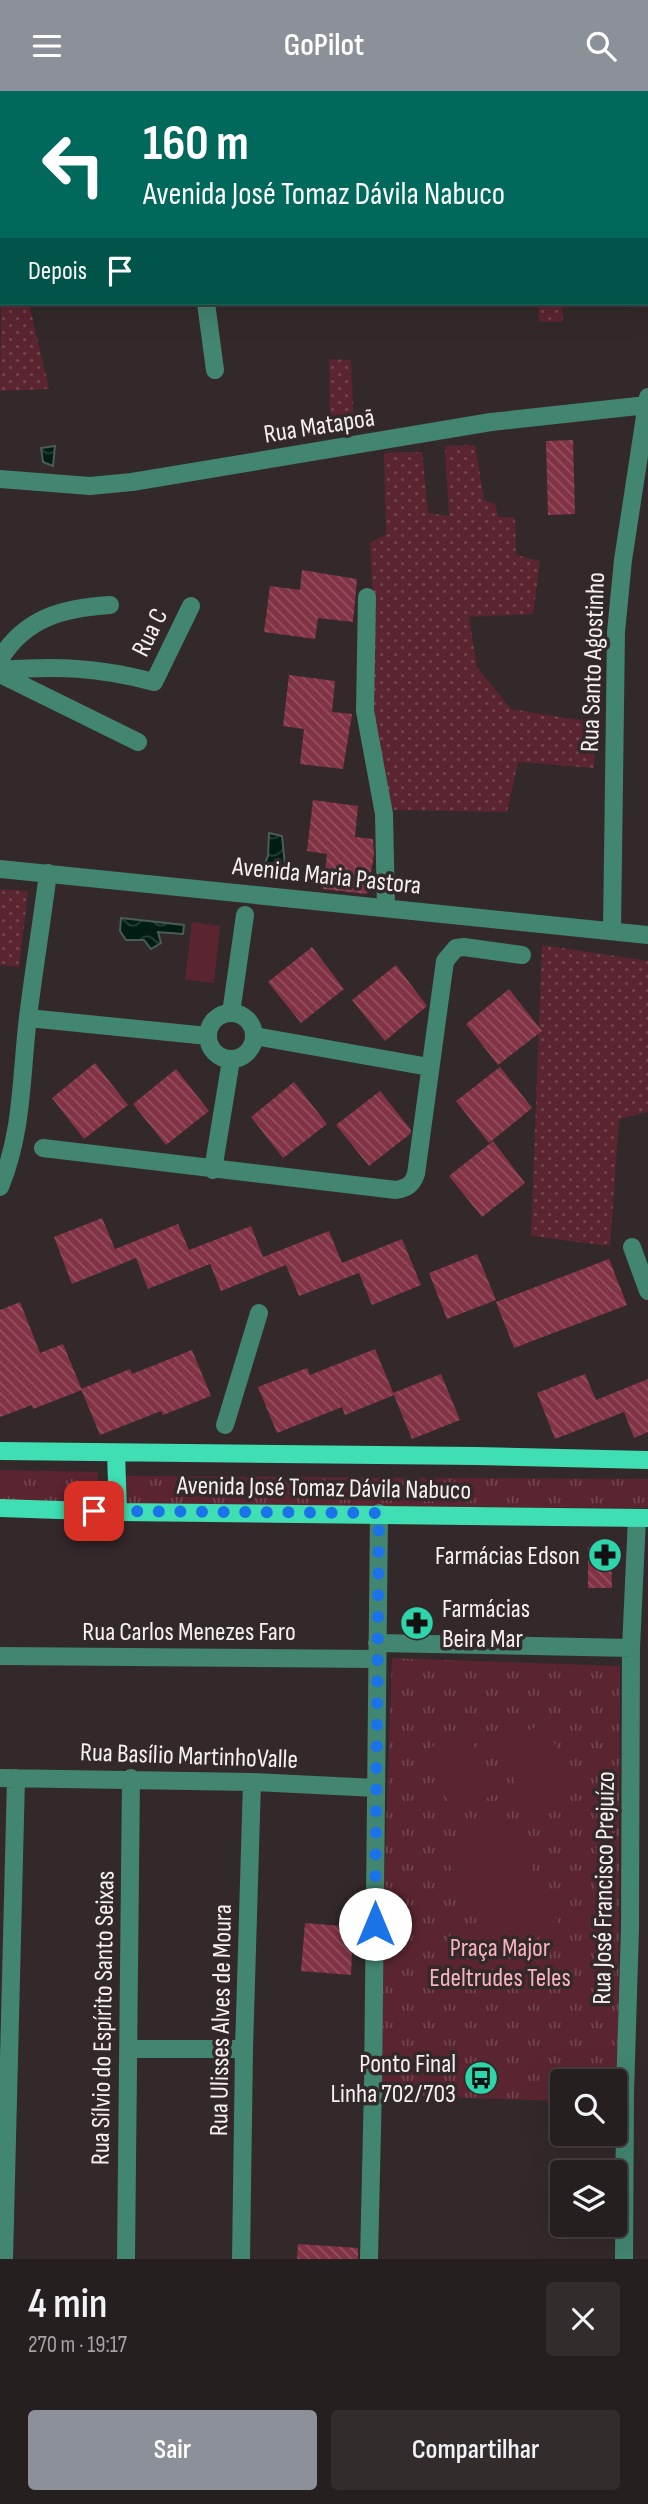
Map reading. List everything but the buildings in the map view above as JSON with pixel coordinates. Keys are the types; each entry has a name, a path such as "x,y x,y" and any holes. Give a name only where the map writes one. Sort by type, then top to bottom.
{"main road":[{"name":"Avenida José Tomaz Dávila Nabuco","path":"0,1451 476,1455 648,1460"},
{"path":"116,1453 118,1512"},
{"name":"Avenida José Tomaz Dávila Nabuco","path":"0,1508 118,1512 642,1518"}],"street":[{"path":"206,305 215,370"},
{"name":"Rua Matapoã","path":"0,479 90,486 132,482 491,422 648,401"},
{"name":"Rua Santo Agostinho","path":"612,931 616,632 623,560 648,401"},
{"path":"367,597 365,712 384,814 386,908"},
{"path":"0,659 11,641 39,620 62,612 110,605"},
{"name":"Rua C","path":"0,672 56,666 90,668 154,682 191,606"},
{"path":"0,672 138,742"},
{"name":"Avenida Maria Pastora","path":"0,869 648,935"},
{"path":"0,1187 8,1166 19,1117 28,1018 48,873"},
{"path":"231,1013 245,915"},
{"path":"44,1148 213,1170 405,1189 413,1182 416,1174 445,961 456,948 464,947 522,955"},
{"path":"231,1013 240,1014 248,1020 255,1036 248,1053 231,1060 215,1053 209,1045 208,1036 214,1019 231,1013"},
{"path":"28,1018 208,1036"},
{"path":"255,1036 429,1067"},
{"path":"213,1170 231,1060"},
{"path":"632,1247 648,1291"},
{"path":"225,1425 259,1313"},
{"path":"369,2259 379,1513"},
{"name":"Rua José Francisco Prejuízo","path":"624,2259 625,2093 639,1928 637,1659 642,1518"},
{"name":"Rua Carlos Menezes Faro","path":"0,1656 377,1651 637,1659"},
{"path":"4,2259 8,1778"},
{"name":"Rua Basílio MartinhoValle","path":"8,1778 252,1782 376,1788"},
{"name":"Rua Sílvio do Espírito Santo Seixas","path":"126,2259 131,1779"},
{"name":"Rua Ulisses Alves de Moura","path":"242,2259 244,2049 252,1782"},
{"path":"129,2049 244,2049"}],"green space":[{"path":"1,305 29,305 49,389 0,391"},
{"path":"538,305 562,305 563,322 539,322"},
{"path":"329,359 351,360 354,430 330,430"},
{"path":"475,445 484,500 495,504 498,517 515,517 516,555 540,561 533,614 469,617 477,667 511,709 597,723 594,768 518,762 507,812 391,810 370,719 373,600 370,543 386,534 384,453 422,452 428,513 449,516 445,446"},
{"path":"0,889 28,891 19,967 0,965"},
{"path":"192,922 220,926 214,983 185,980"},
{"path":"542,945 648,961 648,1112 619,1119 610,1246 531,1236"},
{"path":"0,1470 98,1472 97,1505 0,1502"},
{"path":"124,1476 648,1479 648,1508 126,1506"},
{"name":"Praça Major Edeltrudes Teles","path":"392,1658 620,1666 618,2069 550,2069 550,2101 377,2095"},
{"path":"544,1723 579,1792 532,1815 497,1746"},
{"path":"466,1730 497,1793 454,1814 423,1751"},
{"path":"506,1815 560,1927 495,1958 441,1847"}],"water":[{"path":"55,446 53,466 43,462 41,448"},
{"path":"269,833 282,836 285,866 277,880 268,878 269,870 265,863"},
{"path":"121,918 184,925 183,934 158,932 161,943 151,949 144,940 126,940 120,931"}],"place":[{"name":"Farmácias Edson","path":"605,1555"},
{"name":"Farmácias Beira Mar","path":"417,1623"},
{"name":"Ponto Final Linha 702/703","path":"481,2078"}],"route":[{"path":"94,1511 379,1513 375,1924"}]}
